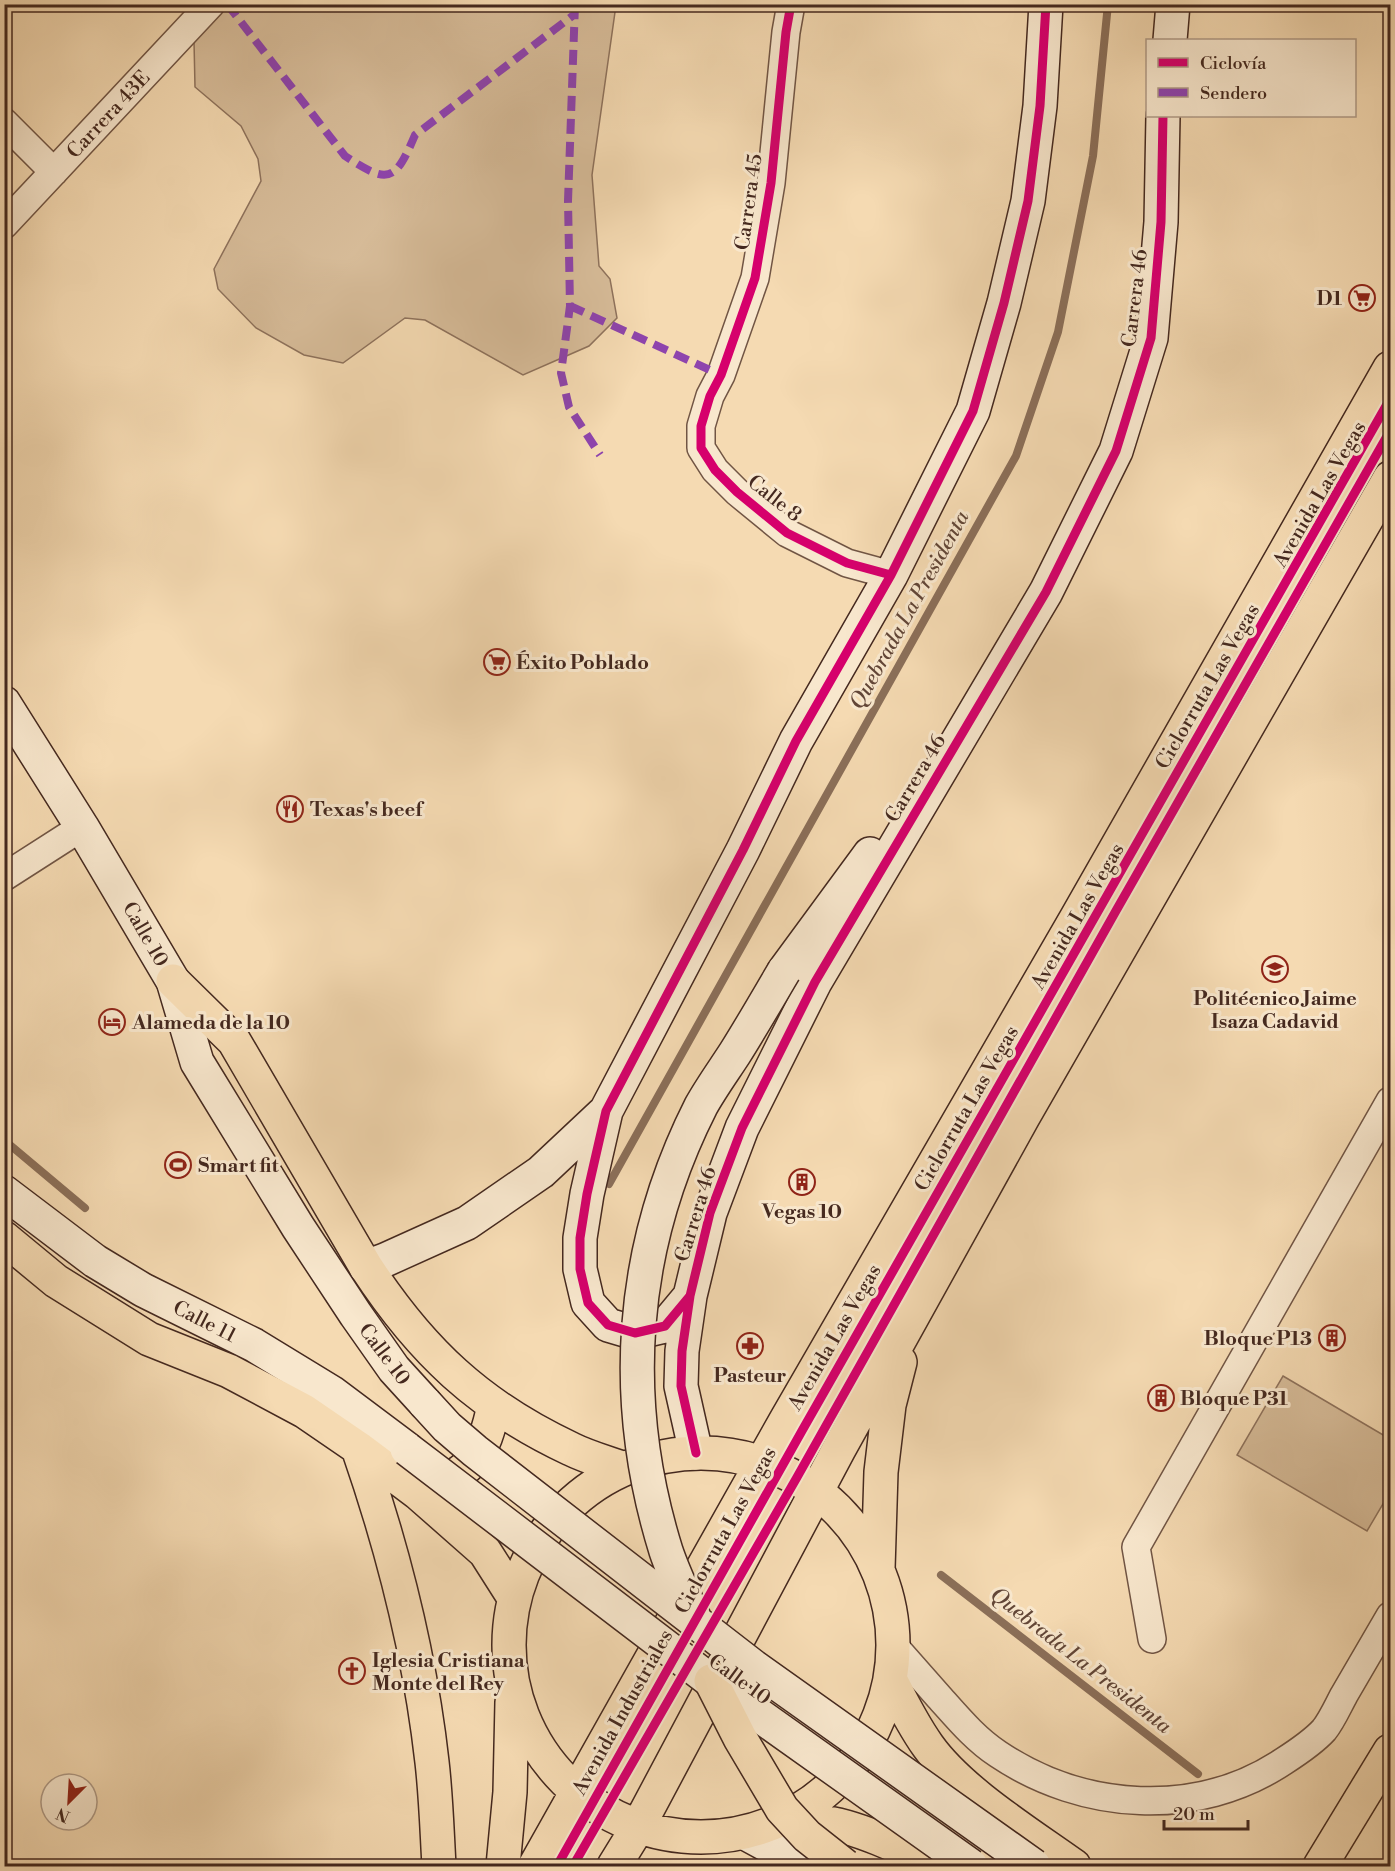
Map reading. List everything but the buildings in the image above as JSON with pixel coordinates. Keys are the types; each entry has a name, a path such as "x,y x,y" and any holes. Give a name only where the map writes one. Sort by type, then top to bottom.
{"main road":[{"path":"690,1296 665,1326 635,1333 608,1325 588,1303 580,1269 580,1238 587,1194 606,1111 743,850 796,741 891,575 973,411 1004,303 1028,201 1040,106 1046,4"},
{"path":"1170,39 1173,4"},
{"name":"Carrera 46","path":"696,1453 681,1386 682,1351 690,1296 710,1213 742,1128 816,982 1046,592 1116,451 1151,338 1161,222 1163,117"},
{"name":"Avenida Las Vegas","path":"762,1463 1390,368"},
{"path":"614,1866 638,1827 816,1491 1023,1116 1390,478"},
{"name":"Calle 10","path":"4,703 82,827 173,981 197,1062 298,1227 394,1369 447,1427 475,1451 697,1624 763,1674 1034,1866"},
{"path":"697,1624 666,1553 647,1478 637,1402 638,1325 649,1249 670,1175 702,1105 784,971 866,859 941,769"},
{"path":"173,981 234,1041 366,1267 389,1302 443,1365 470,1388 524,1425 573,1450 622,1468"},
{"path":"366,1267 466,1222 541,1172 606,1111"},
{"name":"Calle 11","path":"4,1192 95,1261 143,1290 254,1346 331,1392 407,1449"},
{"path":"4,1238 56,1281 149,1339 229,1371 304,1411 358,1448 418,1493 485,1552 513,1596"},
{"path":"878,1569 881,1472 889,1405 912,1317"},
{"path":"418,1493 447,1482 472,1462 488,1436 494,1405"},
{"path":"358,1448 377,1503 411,1632 432,1762 439,1866"},
{"name":"Calle 10","path":"407,1449 711,1681 971,1866"},
{"path":"503,1866 510,1792 512,1688 507,1642 513,1596 536,1543 573,1499 622,1468 658,1457 696,1453 729,1455 762,1463 816,1491 852,1526 878,1569 890,1607 894,1646 891,1681 877,1724 854,1764 822,1796 783,1820 745,1833 691,1838 638,1827 604,1812 576,1792 536,1746 512,1688"},
{"name":"Avenida Industriales","path":"535,1866 762,1463"},
{"path":"711,1681 782,1809 807,1836 845,1866"},
{"path":"891,1681 912,1723 951,1773 975,1794 1074,1866"},
{"path":"1320,1866 1390,1751"},
{"path":"783,1820 822,1822 874,1836 932,1866"},
{"path":"745,1833 806,1866"}],"street":[{"name":"Carrera 43E","path":"4,225 211,4"},
{"name":"Carrera 45","path":"710,396 721,375 755,278 771,183 786,32 791,4"},
{"path":"4,122 54,172"},
{"name":"Calle 8","path":"710,396 701,426 701,448 715,470 737,492 787,533 847,562 891,575"},
{"path":"4,877 82,827"},
{"path":"1152,1639 1136,1547 1390,1101"},
{"path":"894,1646 965,1726 995,1753 1027,1772 1061,1787 1097,1797 1134,1802 1172,1801 1208,1794 1255,1778 1301,1750 1324,1730 1390,1616"}],"shaded area":[{"path":"229,5 616,5 592,175 599,266 610,279 617,318 589,346 523,375 425,320 405,318 343,363 304,355 256,328 218,289 214,269 261,181 258,159 241,126 195,87 194,41"},
{"path":"1283,1376 1390,1439 1390,1492 1367,1531 1237,1455"}],"waterway":[{"name":"Quebrada La Presidenta","path":"609,1184 1016,456 1058,332 1093,156 1108,4"},
{"path":"4,1140 85,1208"},
{"name":"Quebrada La Presidenta","path":"941,1575 1198,1774"}],"marked path":[{"path":"227,4 345,156 372,172 381,174 389,174 396,170 415,135 575,14"},
{"path":"575,4 568,201 570,306 561,373 569,407 600,455"},
{"path":"570,306 721,375"}],"cycle path":[{"path":"791,4 786,32 771,183 755,278 721,375 710,396 701,426 701,448 715,470 737,492 787,533 847,563 891,575"},
{"path":"690,1296 665,1326 635,1333 608,1325 588,1303 580,1269 580,1238 587,1194 606,1111 743,850 796,741 891,575 973,411 1004,303 1028,201 1040,106 1046,4"},
{"path":"696,1453 681,1386 682,1351 690,1296 710,1213 742,1128 815,982 1046,592 1116,451 1151,338 1161,222 1163,117"},
{"name":"Ciclorruta Las Vegas","path":"557,1866 803,1429 1390,399"},
{"path":"573,1866 796,1479 1117,909 1390,431"}],"place":[{"name":"D1","path":"1362,298"},
{"name":"Éxito Poblado","path":"497,662"},
{"name":"Texas's beef","path":"290,809"},
{"name":"Politécnico Jaime Isaza Cadavid","path":"1275,969"},
{"name":"Alameda de la 10","path":"112,1022"},
{"name":"Smart fit","path":"178,1165"},
{"name":"Vegas 10","path":"802,1182"},
{"name":"Bloque P13","path":"1332,1338"},
{"name":"Pasteur","path":"750,1346"},
{"name":"Bloque P31","path":"1161,1398"},
{"name":"Iglesia Cristiana Monte del Rey","path":"352,1671"}]}
